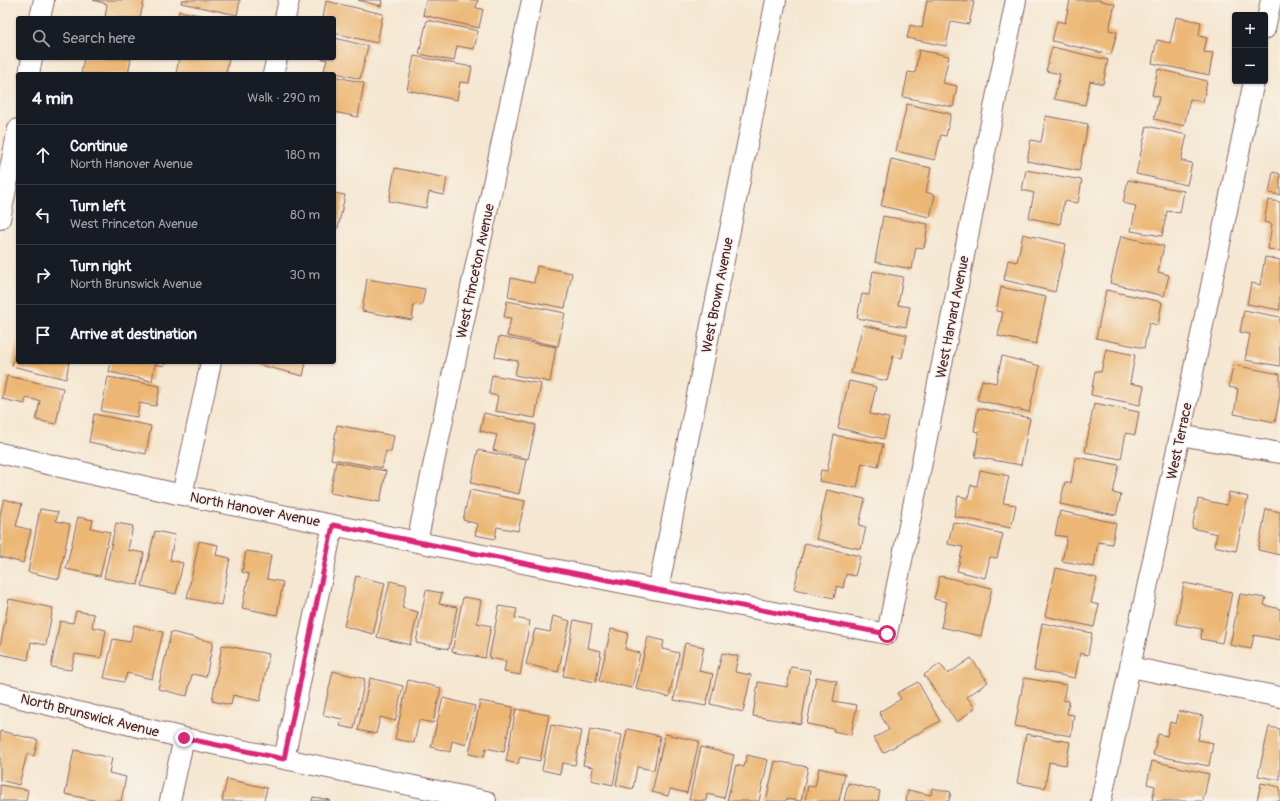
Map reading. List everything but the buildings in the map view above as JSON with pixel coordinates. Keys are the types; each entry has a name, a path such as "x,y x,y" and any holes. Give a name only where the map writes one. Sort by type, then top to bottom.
{"street":[{"path":"40,16 44,0"},
{"path":"285,16 289,0"},
{"name":"West Princeton Avenue","path":"417,542 532,0"},
{"name":"West Brown Avenue","path":"658,590 776,0"},
{"name":"West Harvard Avenue","path":"887,634 1016,0"},
{"path":"1268,14 1271,0"},
{"path":"29,72 32,60"},
{"path":"273,72 276,60"},
{"name":"West Terrace","path":"1101,801 1253,84"},
{"path":"0,219 16,139"},
{"path":"182,495 211,364"},
{"path":"1180,435 1280,453"},
{"name":"North Hanover Avenue","path":"0,453 182,495 887,634"},
{"path":"284,759 333,525"},
{"path":"1130,667 1280,697"},
{"name":"North Brunswick Avenue","path":"0,693 184,738 284,759 408,793 486,801"},
{"path":"170,801 184,738"}],"route":[{"path":"184,738 284,759 333,525 887,634"}]}
